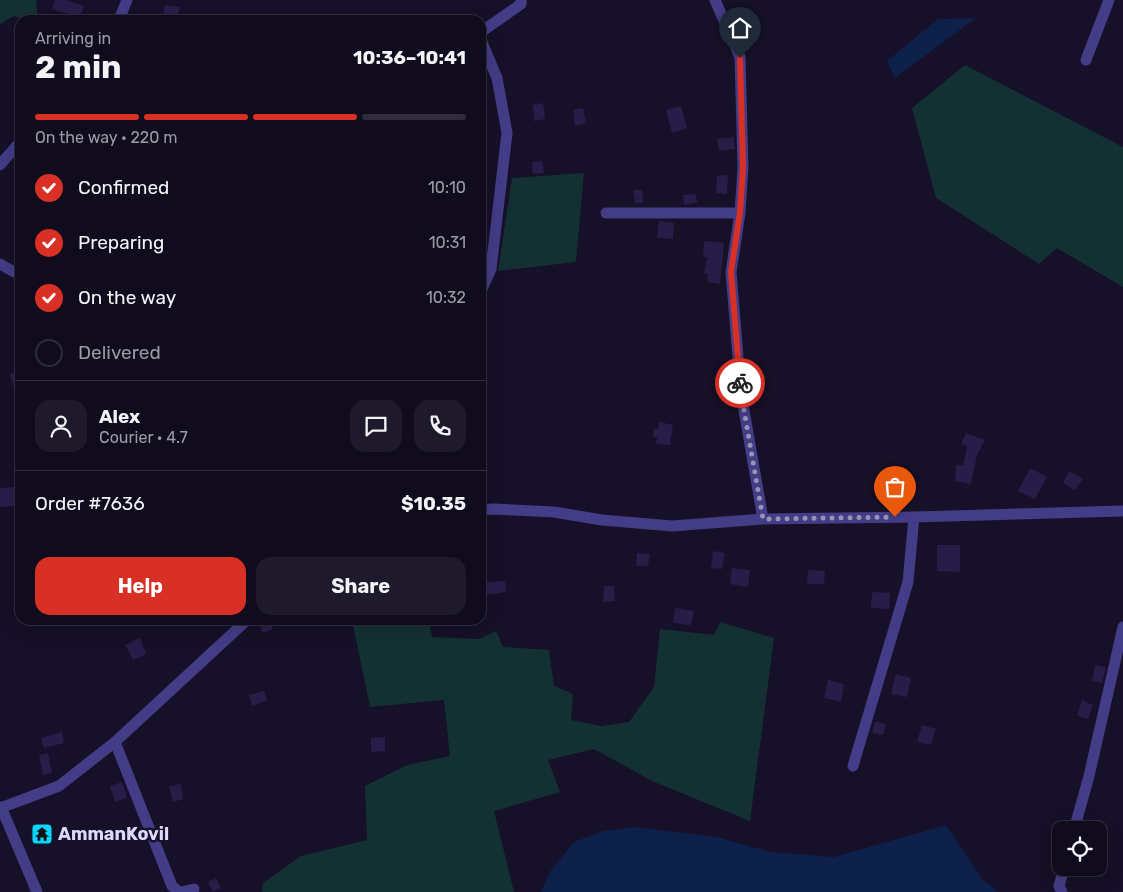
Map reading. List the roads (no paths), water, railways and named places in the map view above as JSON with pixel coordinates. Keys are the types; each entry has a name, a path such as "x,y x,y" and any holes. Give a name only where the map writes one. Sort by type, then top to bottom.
{"street":[{"path":"122,15 127,0"},
{"path":"486,28 521,4 521,0"},
{"path":"716,0 740,58 743,167 740,212 731,272 741,393 763,519"},
{"path":"1086,60 1109,0"},
{"path":"486,52 497,78 507,133 491,269 486,280"},
{"path":"0,165 15,148"},
{"path":"606,213 740,212"},
{"path":"0,264 15,272"},
{"path":"486,510 554,512 602,520 672,526 763,519 1123,511"},
{"path":"853,766 908,582 914,517"},
{"path":"37,892 1,808 59,786 115,742 242,625"},
{"path":"1076,821 1089,776 1123,627"},
{"path":"115,742 172,886 180,892 194,889"},
{"path":"1062,876 1059,886 1062,892"}],"water":[{"path":"976,18 895,78 887,61 938,19"},
{"path":"946,825 982,879 999,892 541,892 551,870 574,842 603,831 633,827 717,837 771,852 834,857"}],"place":[{"name":"AmmanKovil","path":"42,834"}]}
